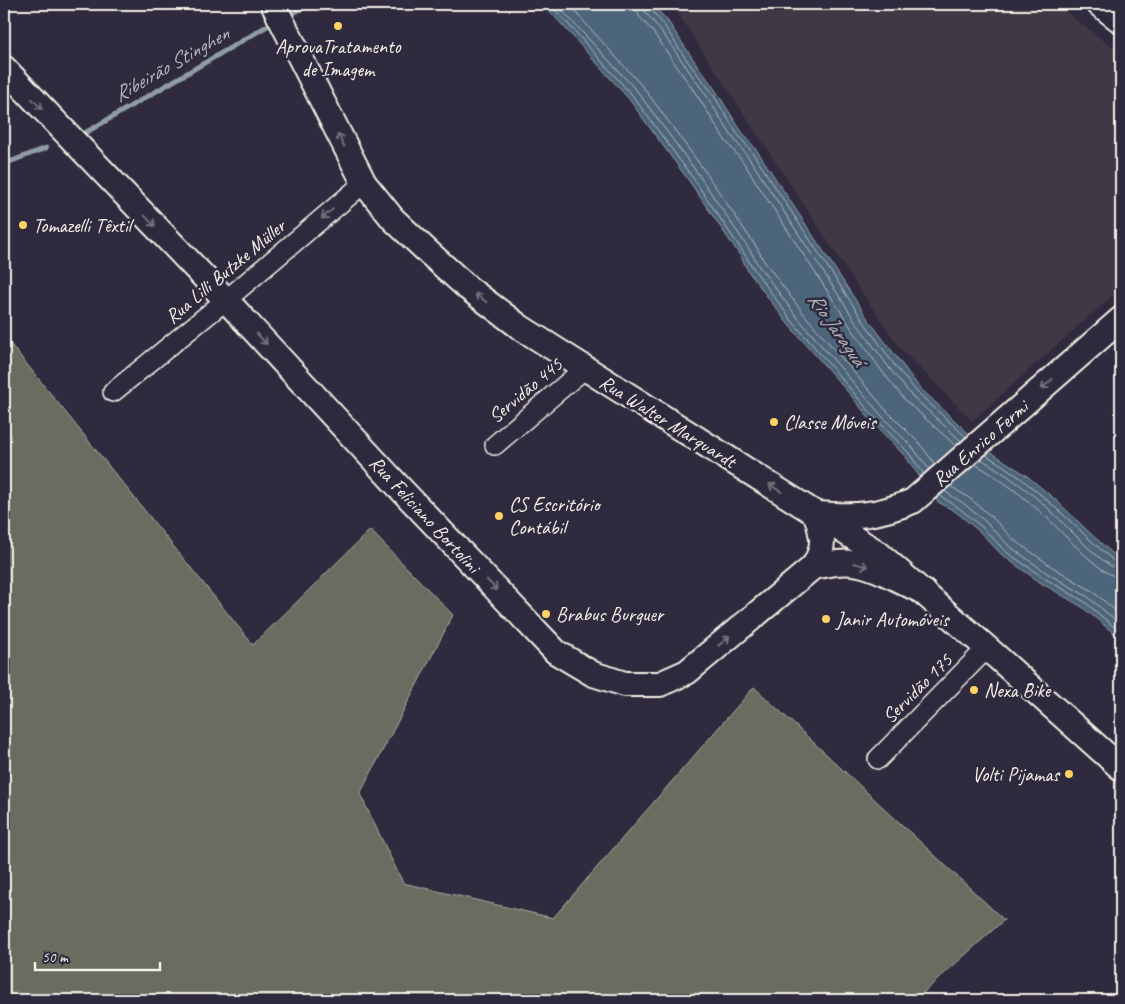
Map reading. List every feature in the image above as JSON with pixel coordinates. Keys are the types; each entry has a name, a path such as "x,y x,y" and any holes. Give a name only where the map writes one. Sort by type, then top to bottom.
{"main road":[{"path":"1098,4 1121,21"},
{"name":"Rua Walter Marquardt","path":"277,11 364,183 393,218 468,288 520,328 878,553 988,648 1121,768"},
{"name":"Rua Feliciano Bortolini","path":"4,68 226,300 398,486 556,652 593,674 625,684 660,684 687,672 813,567"},
{"name":"Rua Enrico Fermi","path":"816,514 840,516 880,513 916,498 1121,319"},
{"path":"813,567 820,556 823,543 822,532 816,514"},
{"path":"813,567 851,562 862,564 924,592"}],"street":[{"name":"Rua Lilli Butzke Müller","path":"113,392 226,300 364,183"},
{"name":"Servidão 445","path":"494,445 584,369"},
{"name":"Servidão 175","path":"878,759 988,648"}],"shaded area":[{"path":"665,4 1056,4 1121,54 1121,288 972,421 900,348 678,14"}],"green space":[{"path":"4,336 253,645 370,530 453,615 360,794 403,883 553,918 754,687 1004,920 915,1000 4,1000"}],"water":[{"name":"Rio Jaraguá","path":"540,4 652,4 667,20 740,129 758,152 868,319 919,387 983,447 1026,475 1057,501 1121,561 1121,639 1082,607 1041,583 1002,555 980,532 956,512 938,502 904,455 872,422 788,324 748,271 741,257 689,181 628,98 556,18"}],"waterway":[{"name":"Ribeirão Stinghen","path":"295,12 312,4"},
{"name":"Ribeirão Stinghen","path":"85,133 274,22"},
{"name":"Ribeirão Stinghen","path":"4,164 46,148"}],"place":[{"name":"AprovaTratamento de Imagem","path":"338,26"},
{"name":"Tomazelli Têxtil","path":"23,225"},
{"name":"Classe Móveis","path":"774,422"},
{"name":"CS Escritório Contábil","path":"499,516"},
{"name":"Brabus Burguer","path":"546,614"},
{"name":"Janir Automóveis","path":"826,619"},
{"name":"Nexa Bike","path":"974,690"},
{"name":"Volti Pijamas","path":"1069,774"}]}
